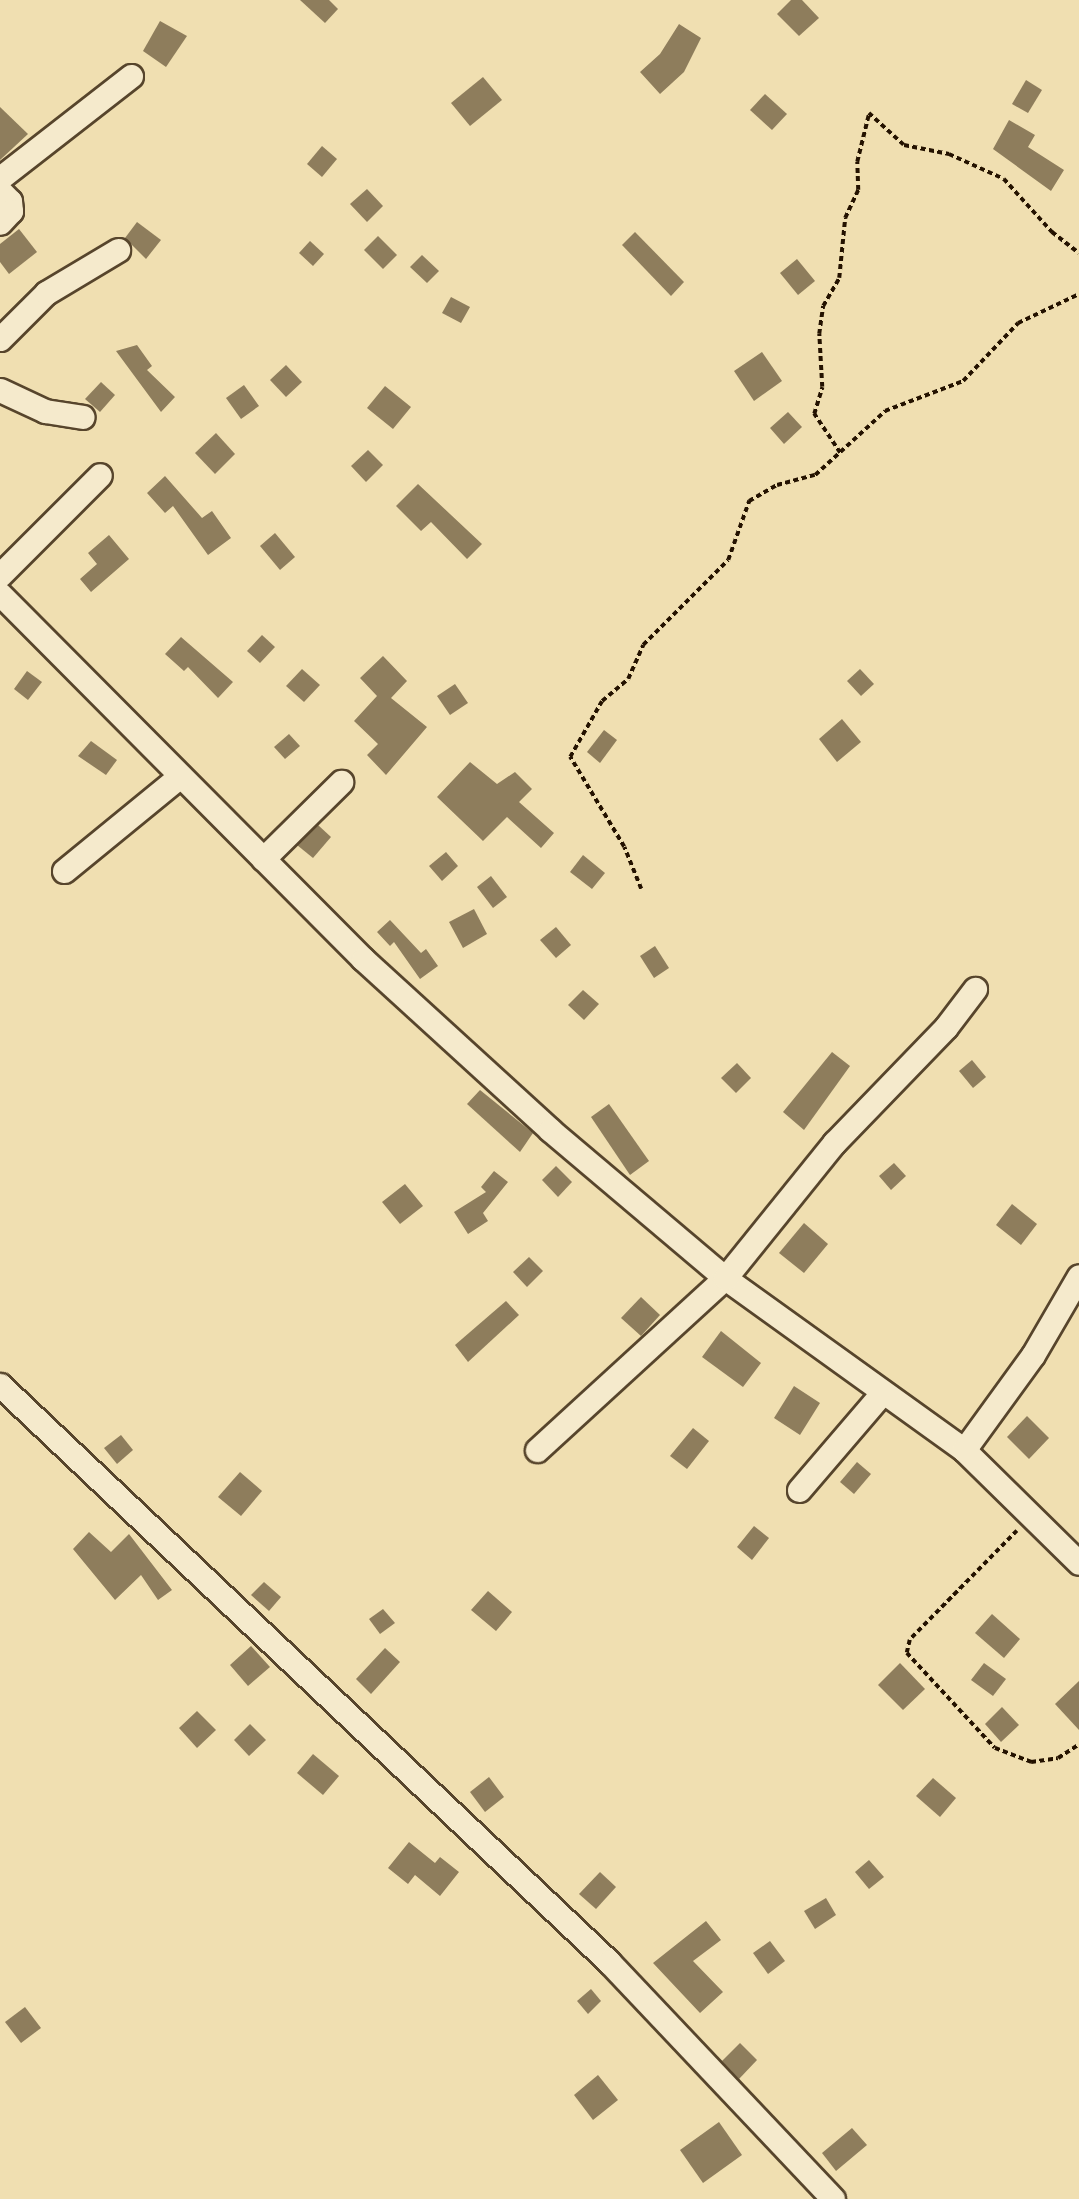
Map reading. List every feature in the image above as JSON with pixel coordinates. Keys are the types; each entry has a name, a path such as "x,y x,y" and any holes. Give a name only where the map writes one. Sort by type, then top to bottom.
{"street":[{"path":"0,178 131,76"},
{"path":"0,191 10,201 11,211 0,223"},
{"path":"0,339 46,293 118,250"},
{"path":"0,390 45,411 83,417"},
{"path":"0,575 100,475"},
{"path":"0,594 263,859 509,1093 725,1278 964,1450 1079,1563"},
{"path":"64,871 180,776"},
{"path":"263,859 341,782"},
{"path":"537,1450 725,1278 834,1143 946,1027 975,989"},
{"path":"964,1450 1076,1291"},
{"path":"0,1385 600,1953 833,2199"},
{"path":"799,1490 883,1393"}],"path":[{"path":"840,453 814,414 822,387 819,334 823,306 839,278 845,218 858,190 857,162 869,113 904,145 948,154 1004,179 1052,232 1079,253"},
{"path":"641,889 624,847 570,757 602,701 628,679 643,645 670,613 720,571 749,501 777,485 815,475 885,411 963,381 1018,323 1079,294"},
{"path":"1029,1515 910,1640 907,1653 995,1748 1031,1762 1059,1758 1078,1745"}],"building":[{"path":"300,0 329,0 338,9 325,23"},
{"path":"791,0 802,0 819,18 799,36 777,14"},
{"path":"160,21 187,36 166,67 143,51"},
{"path":"679,24 701,38 684,72 660,94 640,72 660,54"},
{"path":"483,77 502,100 470,126 451,103"},
{"path":"1026,80 1042,90 1028,113 1012,104"},
{"path":"765,94 787,114 772,130 750,110"},
{"path":"0,107 28,134 0,160"},
{"path":"1009,120 1035,135 1028,147 1064,170 1051,191 993,149"},
{"path":"322,146 337,159 322,177 307,164"},
{"path":"367,189 383,206 367,222 350,204"},
{"path":"137,222 161,240 146,259 125,238"},
{"path":"19,229 37,252 9,274 0,262 0,244"},
{"path":"635,232 684,282 671,296 622,245"},
{"path":"378,236 397,255 383,269 364,250"},
{"path":"310,241 324,254 313,266 299,253"},
{"path":"422,255 439,271 427,283 410,267"},
{"path":"797,259 815,281 798,295 780,273"},
{"path":"451,297 470,307 461,323 442,313"},
{"path":"137,345 152,366 147,370 175,397 161,412 116,351"},
{"path":"762,352 782,381 754,401 734,371"},
{"path":"286,365 302,382 286,397 270,380"},
{"path":"101,382 115,395 100,412 85,399"},
{"path":"244,385 259,406 241,419 226,398"},
{"path":"385,386 411,407 393,429 367,408"},
{"path":"788,412 802,427 784,444 770,428"},
{"path":"216,433 235,454 215,474 195,453"},
{"path":"368,450 383,465 366,482 351,466"},
{"path":"165,476 202,518 212,511 231,538 208,555 173,506 165,513 147,493"},
{"path":"418,484 482,544 467,559 431,522 421,531 396,506"},
{"path":"275,533 295,557 280,570 260,546"},
{"path":"109,535 129,559 91,592 80,579 97,564 88,553"},
{"path":"262,635 275,647 260,663 247,651"},
{"path":"181,637 233,682 218,698 188,667 184,671 165,654"},
{"path":"383,656 407,681 391,698 427,727 386,775 367,755 378,744 354,721 377,696 360,678"},
{"path":"302,669 320,685 304,702 286,686"},
{"path":"860,669 874,684 861,696 847,681"},
{"path":"27,671 42,682 28,700 14,689"},
{"path":"455,684 468,703 450,715 437,696"},
{"path":"842,719 861,742 837,762 819,739"},
{"path":"604,730 617,740 600,763 587,752"},
{"path":"289,734 300,746 285,759 274,747"},
{"path":"91,741 117,760 106,775 78,756"},
{"path":"470,762 497,784 515,772 532,789 519,802 554,833 541,848 507,817 483,841 437,797"},
{"path":"318,825 331,837 313,858 297,845"},
{"path":"446,852 458,866 442,881 429,866"},
{"path":"583,855 605,873 592,889 570,872"},
{"path":"491,876 507,897 493,908 477,887"},
{"path":"474,909 487,934 463,948 449,922"},
{"path":"390,920 421,953 426,949 438,966 420,979 394,942 390,946 377,932"},
{"path":"556,927 571,945 556,958 540,940"},
{"path":"655,946 669,968 654,978 640,956"},
{"path":"583,990 599,1004 584,1020 568,1005"},
{"path":"832,1052 850,1066 804,1130 783,1112"},
{"path":"972,1060 986,1077 973,1088 959,1071"},
{"path":"737,1063 751,1078 736,1093 721,1078"},
{"path":"480,1090 533,1133 520,1152 467,1104"},
{"path":"609,1104 649,1161 630,1175 591,1117"},
{"path":"894,1163 906,1176 891,1190 879,1176"},
{"path":"556,1166 572,1182 558,1197 542,1180"},
{"path":"494,1171 508,1182 483,1213 488,1221 468,1234 454,1212 486,1192 481,1187"},
{"path":"405,1184 423,1206 400,1224 382,1202"},
{"path":"1012,1204 1037,1224 1021,1245 996,1225"},
{"path":"804,1223 828,1244 804,1273 779,1253"},
{"path":"529,1257 543,1271 527,1287 513,1272"},
{"path":"641,1297 660,1315 641,1336 621,1318"},
{"path":"506,1301 519,1315 468,1362 455,1345"},
{"path":"721,1331 761,1363 743,1387 702,1357"},
{"path":"794,1386 820,1403 800,1435 774,1418"},
{"path":"1027,1416 1049,1438 1029,1459 1007,1437"},
{"path":"693,1428 709,1441 687,1469 670,1456"},
{"path":"121,1435 133,1450 117,1464 104,1448"},
{"path":"857,1462 871,1474 854,1494 840,1482"},
{"path":"240,1472 262,1491 241,1516 218,1497"},
{"path":"754,1526 769,1538 752,1560 737,1547"},
{"path":"89,1532 111,1552 129,1534 172,1590 158,1600 141,1575 115,1600 73,1549"},
{"path":"264,1582 281,1597 269,1611 251,1595"},
{"path":"488,1591 512,1612 496,1631 471,1610"},
{"path":"383,1609 395,1623 380,1634 369,1619"},
{"path":"992,1614 1020,1639 1004,1658 975,1633"},
{"path":"251,1646 270,1667 248,1686 230,1665"},
{"path":"385,1648 400,1662 371,1694 356,1679"},
{"path":"900,1663 925,1689 903,1710 878,1685"},
{"path":"984,1663 1006,1679 993,1696 971,1680"},
{"path":"1079,1681 1079,1730 1055,1704"},
{"path":"1002,1707 1019,1725 1001,1742 985,1724"},
{"path":"197,1711 216,1730 197,1748 179,1728"},
{"path":"250,1724 266,1740 249,1756 234,1740"},
{"path":"313,1754 339,1776 323,1795 297,1773"},
{"path":"489,1777 504,1797 485,1812 470,1792"},
{"path":"933,1778 956,1798 940,1817 916,1796"},
{"path":"409,1842 435,1863 440,1857 459,1872 440,1896 415,1875 408,1884 388,1868"},
{"path":"869,1860 884,1877 869,1889 855,1872"},
{"path":"600,1872 616,1887 596,1909 579,1894"},
{"path":"826,1898 836,1915 815,1929 804,1911"},
{"path":"706,1921 721,1940 693,1961 723,1992 700,2013 653,1963"},
{"path":"770,1941 785,1961 768,1974 753,1953"},
{"path":"591,1989 601,2001 588,2014 577,2001"},
{"path":"25,2007 41,2028 21,2043 5,2022"},
{"path":"740,2043 757,2060 739,2079 722,2061"},
{"path":"598,2075 618,2100 593,2120 574,2095"},
{"path":"719,2122 742,2155 703,2183 680,2150"},
{"path":"852,2128 867,2145 836,2171 822,2153"}]}
